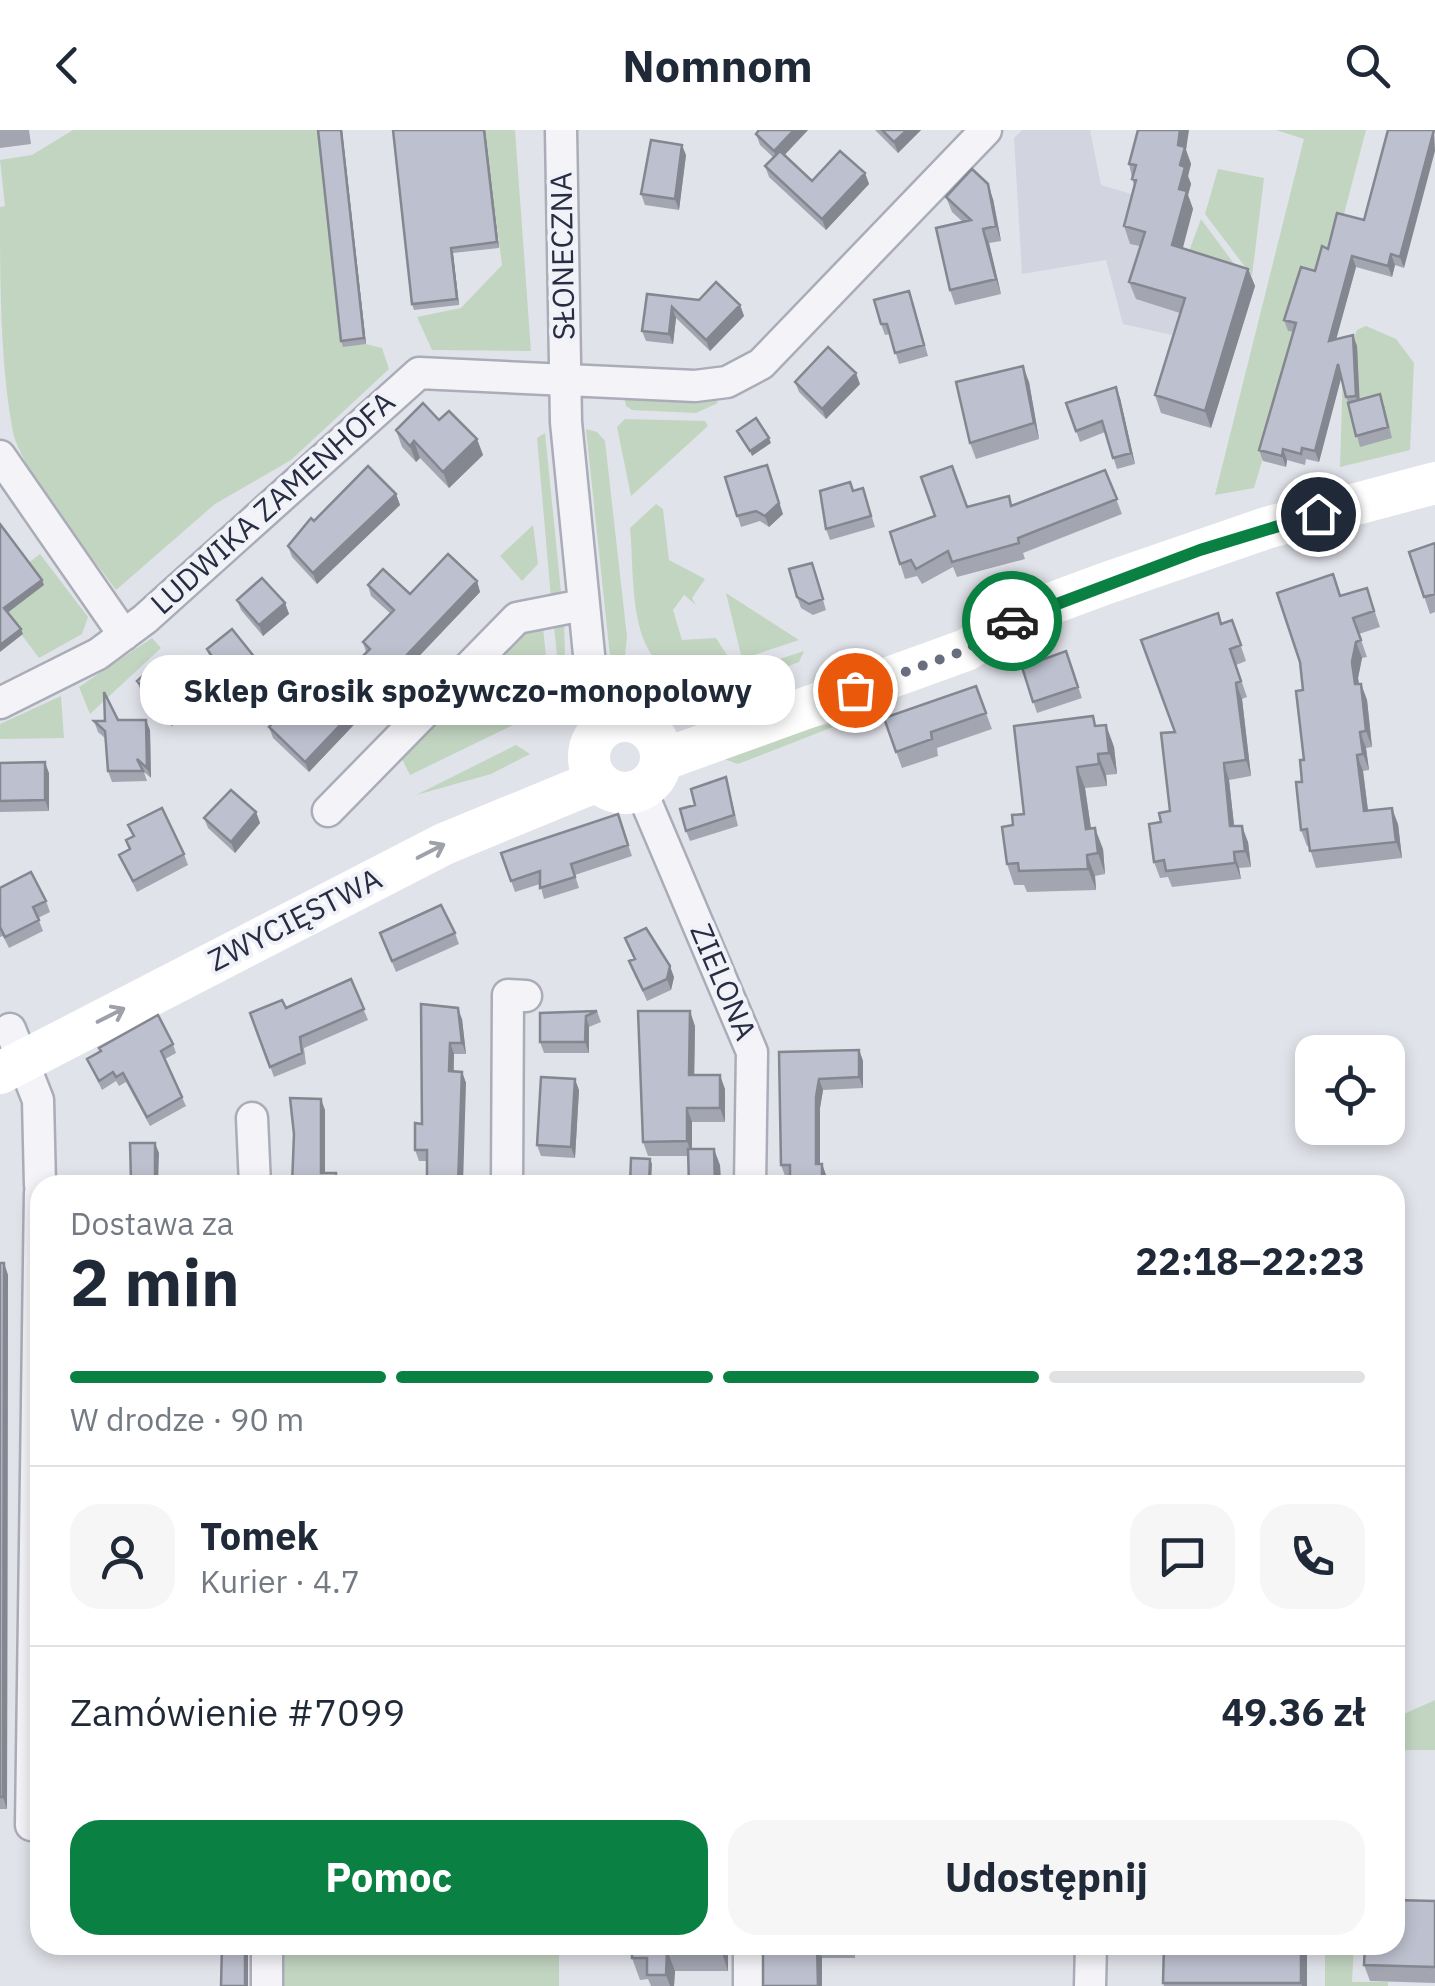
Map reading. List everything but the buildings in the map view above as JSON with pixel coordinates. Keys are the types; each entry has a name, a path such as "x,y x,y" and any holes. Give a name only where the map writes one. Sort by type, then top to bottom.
{"main road":[{"path":"651,775 658,744 644,727 625,721 606,726 597,734 588,755 597,781 617,793 651,775 966,650 1023,614 1266,528 1435,483"},
{"name":"ZWYCIĘSTWA","path":"12,1054 444,844 597,781"}],"street":[{"name":"SŁONECZNA","path":"561,130 565,381 593,696 606,726"},
{"name":"LUDWIKA ZAMENHOFA","path":"0,703 64,674 124,635 419,373 695,386 726,382 761,364 986,130"},
{"path":"0,456 124,635"},
{"path":"328,811 516,618 583,605"},
{"name":"ZIELONA","path":"651,775 752,1052 750,1175"},
{"path":"507,1175 508,995 526,996"},
{"path":"12,1054 42,1128 40,1175"},
{"path":"252,1118 255,1175"},
{"path":"267,1955 267,1986"},
{"path":"749,1955 749,1986"},
{"path":"1090,1986 1091,1955"}],"shaded area":[{"path":"1022,130 1090,130 1101,185 1138,196 1186,258 1191,316 1185,338 1123,324 1106,260 1022,274 1014,138"}],"green space":[{"path":"73,130 319,130 366,344 382,348 389,369 291,460 215,504 116,590 46,497 23,457 14,437 6,382 0,235 0,207 5,206 0,160 32,155"},
{"path":"484,130 515,130 531,351 432,350 417,317 461,308 502,265"},
{"path":"1276,130 1366,130 1332,260 1288,330 1300,334 1254,488 1215,495 1304,139"},
{"path":"1218,169 1264,178 1252,276 1205,214"},
{"path":"1201,219 1243,276 1188,254"},
{"path":"1366,326 1396,339 1414,363 1410,450 1340,467 1343,367 1357,330"},
{"path":"624,396 714,398 718,403 696,413 632,410 626,406"},
{"path":"625,419 705,421 708,426 631,496 617,427"},
{"path":"586,429 597,432 605,441 627,637 625,656 612,675"},
{"path":"545,433 561,592 551,598 537,438"},
{"path":"656,504 663,509 669,560 705,579 692,598 696,605 684,595 673,610 682,640 716,638 727,655 680,670 681,675 663,667 651,653 637,614 630,528"},
{"path":"533,525 538,564 522,581 500,556"},
{"path":"40,554 88,617 82,634 39,658 6,614 43,585 27,564"},
{"path":"726,593 799,640 742,659"},
{"path":"553,616 564,620 566,691 560,686"},
{"path":"542,617 549,686 534,715 410,775 401,757 534,619"},
{"path":"152,638 161,648 90,714 79,687"},
{"path":"804,651 799,662 750,681 746,670"},
{"path":"649,689 668,694 678,706 649,707 627,695"},
{"path":"61,696 64,738 0,739 0,724"},
{"path":"851,720 738,764 724,759 775,735"},
{"path":"516,745 530,754 491,774 416,795"},
{"path":"1435,1700 1435,1750 1405,1750 1405,1714"},
{"path":"280,1955 559,1955 559,1986 280,1986"},
{"path":"1325,1955 1353,1955 1352,1982 1388,1982 1388,1986 1325,1986"}],"way so far":[{"path":"855,690 966,650 1012,621"}],"place":[{"name":"Sklep Grosik spożywczo-monopolowy","path":"855,690"}],"route":[{"path":"1012,621 1200,550 1318,514"}]}
